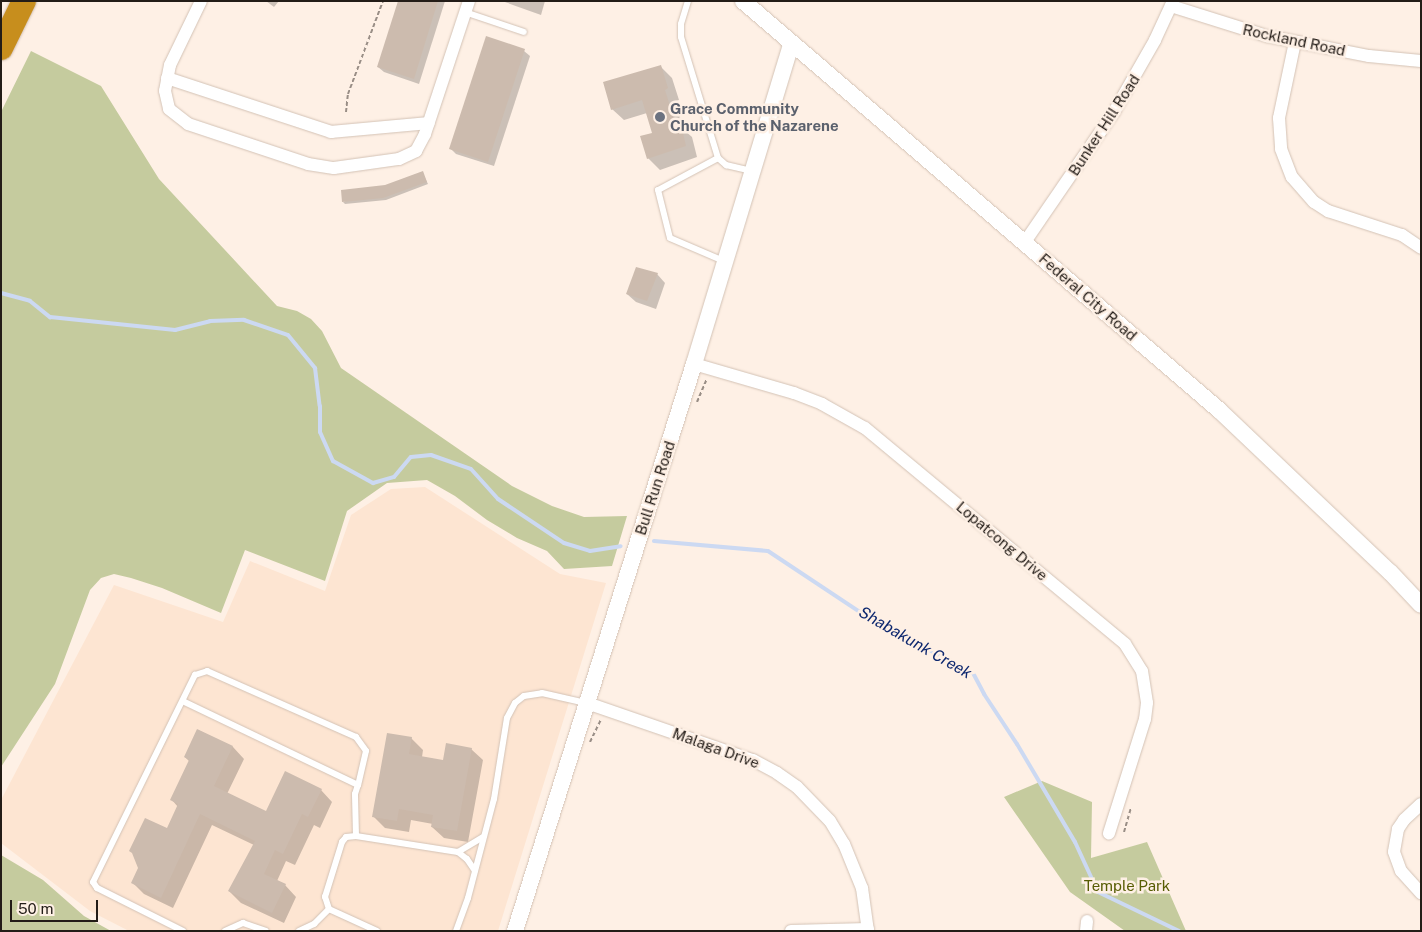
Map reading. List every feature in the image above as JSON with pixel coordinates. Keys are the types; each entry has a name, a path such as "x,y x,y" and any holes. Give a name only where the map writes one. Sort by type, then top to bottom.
{"highway":[{"path":"1,48 24,1"}],"street":[{"path":"201,1 170,66 165,91 169,109 188,124 308,164 334,168 399,159 416,151 429,123 467,7"},
{"name":"Federal City Road","path":"743,1 1219,410 1390,572 1421,605"},
{"name":"Rockland Road","path":"1172,4 1230,26 1295,42 1369,56 1421,61"},
{"name":"Bunker Hill Road","path":"1025,242 1114,112 1136,76 1172,4"},
{"path":"1295,42 1279,118 1281,149 1292,177 1314,202 1328,211 1344,218 1402,235 1421,248"},
{"name":"Bull Run Road","path":"515,931 694,364 791,44"},
{"path":"167,78 330,132 429,123"},
{"name":"Lopatcong Drive","path":"694,364 794,393 822,404 865,428 1125,644 1142,671 1147,703 1145,718 1109,833"},
{"name":"Malaga Drive","path":"587,703 753,760 797,787 830,821 844,844 862,888 868,930"},
{"path":"1421,804 1404,820 1398,829 1394,852 1401,871 1421,893"},
{"path":"791,931 868,930"}],"lane":[{"path":"688,1 681,24 681,37 718,158 726,165 753,171"},
{"path":"467,7 524,32"},
{"path":"718,158 658,190 670,238 726,261"},
{"path":"183,931 97,888 93,882 195,676 207,672 356,737 366,751 355,794 356,836"},
{"path":"456,931 475,871 482,837 494,799 507,718 515,703 524,696 542,693 587,703"},
{"path":"183,701 358,785"},
{"path":"328,909 325,897 342,842 346,837 356,836 458,852 468,860 475,871"},
{"path":"458,852 482,837"},
{"path":"299,931 314,924 328,909"},
{"path":"328,909 377,931"},
{"path":"225,931 243,923 266,931"}],"path":[{"path":"346,112 348,94 383,1"},
{"path":"697,404 710,370"},
{"path":"588,746 605,710"},
{"path":"1124,832 1132,805"}],"shaded area":[{"path":"425,487 560,574 606,583 498,931 129,931 90,911 1,843 1,800 114,585 223,622 250,561 325,591 351,515 391,489"}],"green space":[{"path":"31,51 101,86 159,179 277,306 297,311 311,319 322,331 341,368 512,486 552,506 584,517 627,516 612,566 564,569 547,551 517,538 487,520 455,496 427,480 387,483 347,511 325,581 245,550 221,613 162,588 131,578 114,574 101,578 90,590 55,684 1,767 1,112"},
{"name":"Temple Park","path":"1042,781 1092,802 1091,858 1147,842 1186,931 1125,931 1070,892 1004,797"},
{"path":"1,855 43,880 84,916 111,931 1,931"}],"building":[{"path":"398,1 438,1 414,79 377,67"},
{"path":"486,36 525,49 488,162 449,149"},
{"name":"Grace Community Church of the Nazarene","path":"661,65 668,88 665,90 676,125 681,124 686,146 647,159 640,136 652,133 642,100 611,110 603,82"},
{"path":"423,171 427,182 383,198 342,202 341,190 385,185"},
{"path":"636,267 658,273 647,301 626,294"},
{"path":"197,729 233,746 214,786 266,811 285,771 322,789 308,817 302,814 283,854 275,850 264,874 286,884 272,913 228,891 255,841 200,814 161,898 131,883 138,868 132,853 129,851 145,818 167,828 178,804 170,800 189,760 184,757"},
{"path":"387,733 412,737 409,754 443,760 446,743 472,748 457,831 431,827 433,815 399,809 397,821 372,817"}],"waterway":[{"name":"Shabakunk Creek","path":"1,293 30,301 50,317 175,330 210,321 244,320 288,335 315,368 320,406 320,432 333,461 373,483 394,477 411,457 431,455 471,469 498,499 564,543 590,551 621,546"},
{"name":"Shabakunk Creek","path":"654,541 768,551 872,620 973,673 1075,842 1098,892 1179,931"}],"place":[{"name":"Grace Community Church of the Nazarene","path":"660,117"}]}
